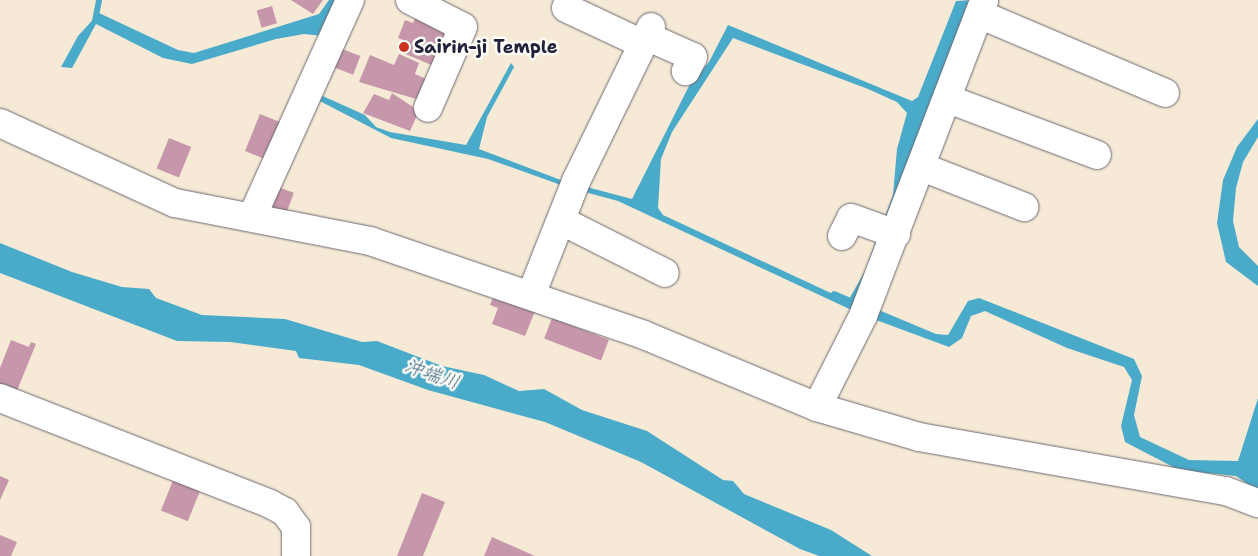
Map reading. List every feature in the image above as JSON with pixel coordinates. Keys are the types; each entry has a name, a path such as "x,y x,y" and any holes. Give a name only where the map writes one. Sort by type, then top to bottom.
{"street":[{"path":"252,217 350,0"},
{"path":"410,0 463,27 428,108"},
{"path":"817,408 866,308 889,231 922,167 982,7 1165,93"},
{"path":"566,8 644,41 693,57 686,71"},
{"path":"531,295 562,221 574,185 644,41"},
{"path":"948,99 1096,155"},
{"path":"0,123 175,203 208,213 252,217 370,241 644,335 817,408 919,436 1226,491 1258,503"},
{"path":"922,167 1024,208"},
{"path":"842,236 851,218 889,231"},
{"path":"562,221 665,273"},
{"path":"0,398 270,504 285,512 296,527 296,556"}],"water":[{"path":"329,0 342,0 324,36 304,34 276,39 192,64 163,58 96,24 72,68 61,67 78,36 99,13 178,50 194,53 319,14"},
{"path":"972,0 858,313 618,201 581,191 583,186 632,199 690,84 709,62 728,25 912,101 918,97 956,1","holes":["733,38 868,89 897,102 907,113 897,149 893,195 865,271 848,301 663,215 658,208 661,159 672,132"]},
{"path":"511,63 514,67 487,117 479,149 566,182 561,185 488,159 391,138 314,98 316,93 365,115 376,127 390,132 466,145"},
{"path":"1258,119 1258,137 1243,162 1236,188 1233,221 1239,247 1258,266 1258,286 1226,262 1217,223 1223,180 1237,147"},
{"name":"沖端川","path":"0,243 72,272 122,287 149,289 156,298 202,315 285,319 362,342 377,341 442,366 484,375 519,391 544,389 582,410 647,431 723,480 733,481 744,494 831,530 872,556 819,556 800,549 641,462 545,422 428,390 359,365 299,358 296,351 230,342 177,341 0,273"},
{"path":"979,298 1134,359 1142,376 1134,415 1140,437 1189,460 1238,461 1258,398 1258,491 1236,476 1179,470 1125,442 1121,426 1132,380 1124,367 1067,348 985,311 971,316 962,338 949,347 868,317 874,308 936,334 948,335 968,301"}],"building":[{"path":"291,0 323,0 313,14"},
{"path":"272,6 277,23 262,28 257,10"},
{"path":"416,16 451,30 436,67 401,52 406,41 398,38 405,20 413,23"},
{"path":"337,47 360,56 353,75 330,66"},
{"path":"399,54 419,63 415,74 431,81 423,101 359,82 370,55 394,65"},
{"path":"392,93 419,111 410,131 363,113 374,94 389,100"},
{"path":"260,114 282,123 267,160 245,151"},
{"path":"169,138 191,147 179,178 157,169"},
{"path":"275,186 294,193 284,221 265,214"},
{"path":"494,295 535,311 525,336 492,324 498,308 490,305"},
{"path":"552,318 609,340 601,360 544,339"},
{"path":"11,340 29,347 31,342 36,344 16,393 0,387 0,368"},
{"path":"0,476 9,480 0,500"},
{"path":"174,478 201,489 188,521 161,510"},
{"path":"422,493 445,502 423,556 397,556"},
{"path":"0,535 17,542 11,556 0,556"},
{"path":"492,537 535,556 484,556"}],"waterway":[{"path":"95,21 99,0"},
{"path":"834,294 857,304"}],"place":[{"name":"Sairin-ji Temple","path":"404,47"}]}
